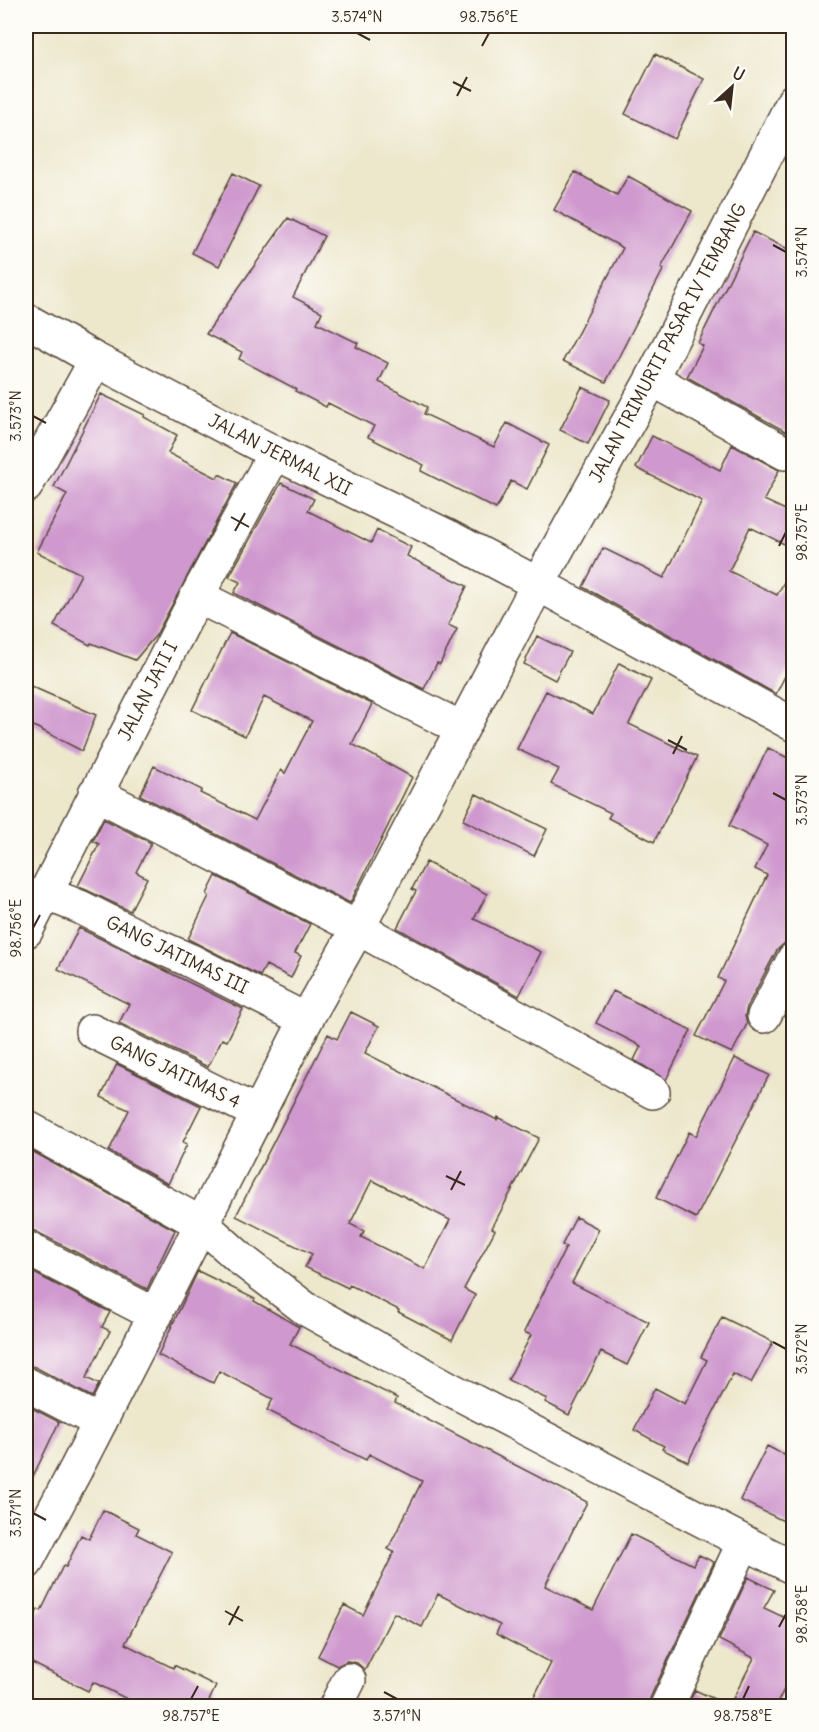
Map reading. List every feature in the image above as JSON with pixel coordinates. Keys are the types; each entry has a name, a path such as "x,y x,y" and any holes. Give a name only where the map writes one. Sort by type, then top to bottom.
{"street":[{"name":"JALAN TRIMURTI PASAR IV TEMBANG","path":"26,1563 156,1315 306,1020 358,928 538,584 652,379 794,100"},
{"name":"JALAN JERMAL XII","path":"26,320 96,360 275,453 447,536 792,720"},
{"path":"26,486 96,360"},
{"path":"652,379 785,453"},
{"name":"JALAN JATI I","path":"26,931 197,596 275,453"},
{"path":"197,596 461,728"},
{"path":"95,793 358,928 654,1092"},
{"name":"GANG JATIMAS III","path":"45,893 210,970 306,1020"},
{"path":"764,1016 794,959"},
{"name":"GANG JATIMAS 4","path":"92,1031 258,1113"},
{"path":"26,1127 202,1224 242,1260 306,1309 450,1389 794,1568"},
{"path":"26,1248 156,1315"},
{"path":"26,1384 100,1422"},
{"path":"667,1707 744,1542"}],"building":[{"path":"655,54 704,79 675,139 625,114"},
{"path":"575,172 617,195 628,176 692,211 661,268 663,270 606,382 563,361 623,248 554,210"},
{"path":"233,173 259,186 219,266 192,253"},
{"path":"288,218 324,236 293,297 322,312 317,323 358,343 356,347 388,363 379,382 427,407 424,414 494,447 507,423 549,445 527,489 511,481 496,509 421,471 424,465 368,437 374,426 328,403 326,407 295,391 296,389 239,359 242,352 206,334"},
{"path":"753,232 794,252 794,436 687,377 703,346 698,343"},
{"path":"582,387 610,400 588,444 560,430"},
{"path":"101,394 145,415 144,417 177,435 168,453 217,478 219,474 237,483 156,635 135,660 91,643 90,645 54,626 81,574 37,552 67,494 54,487"},
{"path":"652,436 720,470 732,445 779,470 764,500 794,514 794,549 750,527 729,571 777,595 794,564 794,658 776,694 583,587 603,548 664,578 702,501 636,468"},
{"path":"281,483 314,499 308,511 371,543 377,530 411,547 407,556 467,586 448,625 457,629 440,664 437,663 424,689 234,593 240,582 229,577"},
{"path":"230,633 372,704 352,744 412,777 350,903 140,795 154,766 202,790 200,793 255,820 281,770 285,773 312,721 264,697 245,736 192,710"},
{"path":"537,636 570,652 555,680 524,664"},
{"path":"619,663 651,680 629,724 697,757 654,842 608,818 611,813 551,784 559,769 517,749 546,691 593,714"},
{"path":"26,684 96,715 82,751 26,722"},
{"path":"768,748 794,761 794,940 785,943 777,950 747,1007 745,1016 747,1024 732,1053 696,1036 724,981 718,978 767,875 755,869 767,845 729,826"},
{"path":"476,794 547,829 534,856 463,820"},
{"path":"104,819 151,843 136,872 147,878 130,911 78,886 99,844 93,841"},
{"path":"426,862 487,894 474,919 541,952 519,996 397,928 416,891 412,889"},
{"path":"216,876 310,924 295,953 301,956 291,978 266,965 260,976 188,939"},
{"path":"79,928 243,1009 227,1041 222,1039 208,1067 119,1023 129,1004 58,969"},
{"path":"613,991 691,1030 666,1080 634,1060 641,1046 596,1023"},
{"path":"351,1012 379,1026 365,1053 497,1120 498,1117 539,1138 492,1228 495,1230 464,1289 475,1295 452,1340 350,1285 348,1288 305,1267 312,1254 236,1216 328,1034 337,1039","holes":["372,1180 450,1220 425,1269 361,1237 364,1231 350,1224"]},
{"path":"735,1058 769,1075 696,1218 656,1198 689,1132 696,1136"},
{"path":"117,1064 201,1106 183,1142 187,1144 168,1184 109,1151 129,1110 101,1097"},
{"path":"26,1148 175,1230 147,1289 35,1231 26,1229"},
{"path":"576,1217 599,1229 572,1283 649,1322 627,1365 601,1352 569,1415 545,1402 547,1399 508,1380 531,1335 524,1332 566,1247 562,1245"},
{"path":"26,1269 110,1312 102,1327 110,1331 86,1378 99,1384 92,1397 35,1367 26,1365"},
{"path":"198,1271 255,1299 254,1301 299,1327 290,1344 397,1398 395,1403 587,1502 545,1586 593,1610 631,1534 693,1565 699,1555 714,1562 650,1698 648,1707 529,1707 551,1663 496,1634 500,1625 438,1594 422,1627 394,1613 365,1670 357,1663 347,1661 337,1666 318,1656 344,1605 363,1615 394,1552 388,1549 422,1481 369,1454 366,1460 267,1410 273,1399 219,1371 213,1383 158,1355"},
{"path":"722,1317 773,1342 751,1383 733,1374 688,1462 662,1449 664,1446 634,1430 655,1388 685,1404 707,1360 701,1357"},
{"path":"26,1405 59,1422 26,1491"},
{"path":"767,1446 794,1460 794,1526 740,1500"},
{"path":"103,1510 139,1528 136,1534 172,1552 125,1644 216,1686 206,1707 143,1707 93,1682 88,1691 26,1660 26,1635 38,1609 41,1611 81,1535 89,1539"},
{"path":"748,1577 774,1590 764,1608 794,1622 794,1670 775,1707 687,1707 695,1690 729,1706 754,1658 719,1640"}]}
